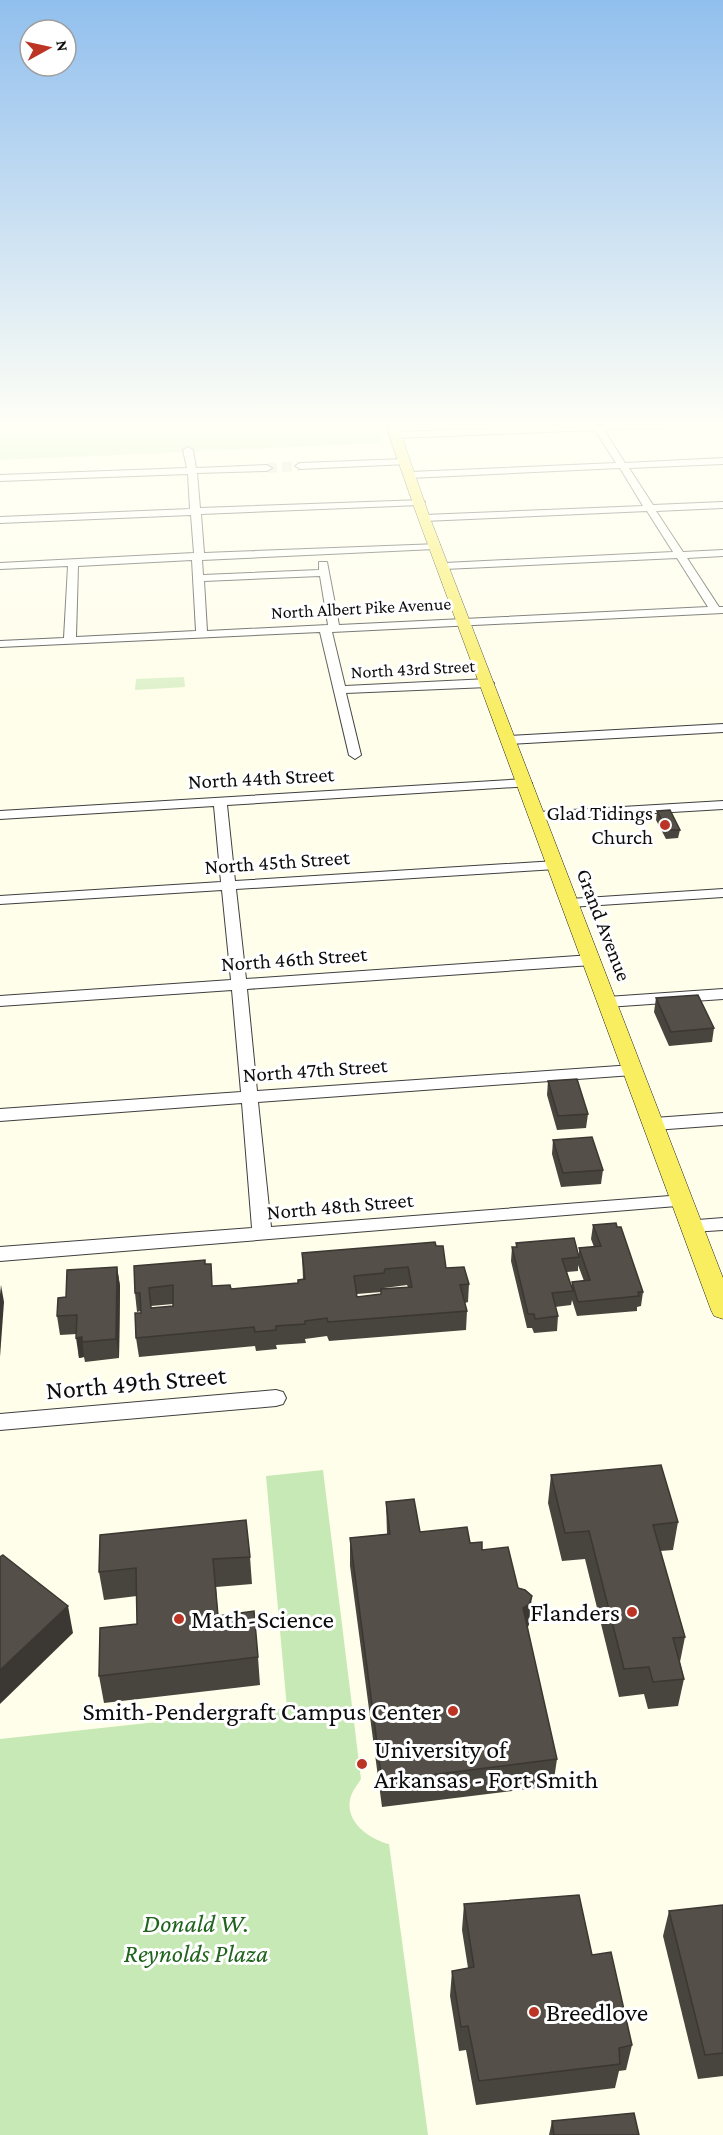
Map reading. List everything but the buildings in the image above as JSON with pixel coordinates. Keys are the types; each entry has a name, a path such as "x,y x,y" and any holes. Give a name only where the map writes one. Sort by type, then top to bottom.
{"main road":[{"name":"Grand Avenue","path":"426,523 723,1310"}],"street":[{"path":"197,523 202,634"},
{"path":"659,523 719,610"},
{"path":"0,566 435,546"},
{"path":"320,551 325,573 330,628 340,690 355,755"},
{"path":"444,566 723,553"},
{"path":"70,640 73,562"},
{"path":"198,578 325,573"},
{"name":"North Albert Pike Avenue","path":"0,644 719,610"},
{"name":"North 43rd Street","path":"340,690 488,683"},
{"path":"509,740 723,728"},
{"name":"North 44th Street","path":"0,815 525,783"},
{"path":"220,802 262,1234"},
{"path":"538,816 723,805"},
{"name":"North 45th Street","path":"0,900 556,865"},
{"path":"570,903 723,893"},
{"name":"North 46th Street","path":"0,1001 592,960"},
{"path":"607,1002 723,994"},
{"name":"North 47th Street","path":"0,1115 633,1070"},
{"path":"654,1124 723,1119"},
{"name":"North 48th Street","path":"0,1254 682,1201"},
{"path":"692,1226 723,1224"},
{"name":"North 49th Street","path":"0,1422 276,1398"}],"green space":[{"path":"184,677 185,687 135,690 136,679"},
{"name":"Donald W. Reynolds Plaza","path":"323,1470 361,1779 351,1796 351,1813 354,1821 366,1833 389,1844 428,2135 0,2135 0,1739 287,1708 266,1476"}],"place":[{"name":"Glad Tidings Church","path":"665,825"},
{"name":"Flanders","path":"632,1612"},
{"name":"Math-Science","path":"179,1619"},
{"name":"Smith-Pendergraft Campus Center","path":"453,1711"},
{"name":"University of Arkansas - Fort Smith","path":"362,1764"},
{"name":"Breedlove","path":"534,2012"}]}
